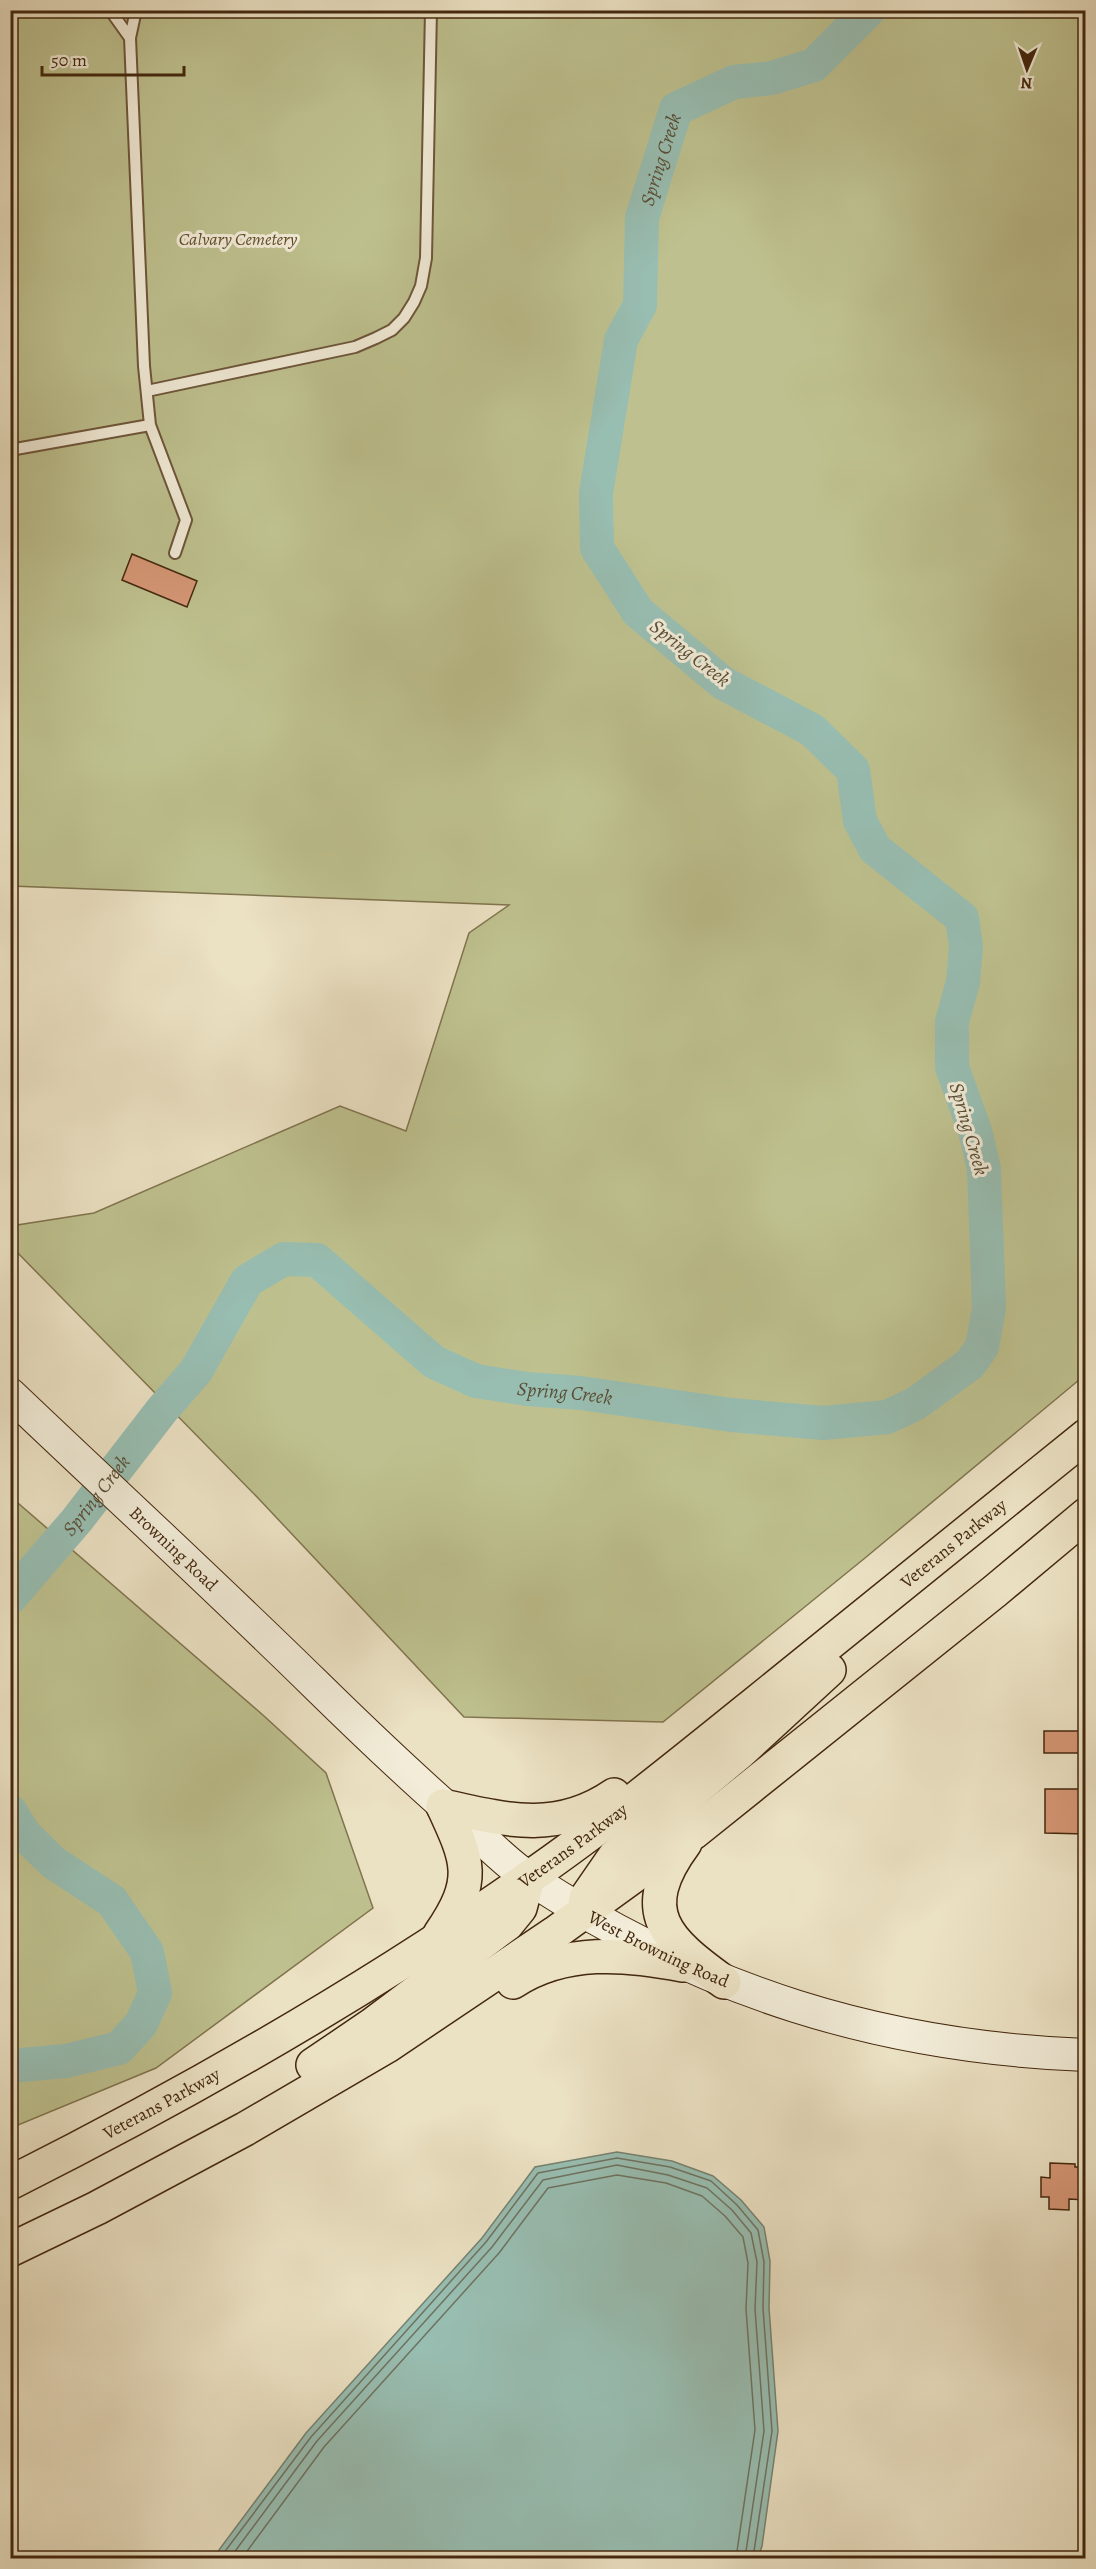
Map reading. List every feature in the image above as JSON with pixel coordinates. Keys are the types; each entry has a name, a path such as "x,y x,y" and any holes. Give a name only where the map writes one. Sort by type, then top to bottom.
{"highway":[{"name":"Veterans Parkway","path":"10,2183 223,2071 364,1987 528,1878 661,1778 762,1698 1086,1436"},
{"path":"10,2250 97,2208 245,2129 387,2046 448,2006 693,1833 995,1591 1086,1515"},
{"path":"584,1912 586,1898 615,1856 739,1754 830,1669 910,1578"},
{"path":"443,1806 520,1821 562,1818 585,1812 612,1797 727,1707 762,1698"},
{"path":"435,1941 454,1913 466,1883 463,1854 443,1806"},
{"path":"693,1833 675,1857 667,1874 660,1897 660,1912 671,1938 687,1956 724,1982"},
{"path":"97,2208 206,2133 354,2038 466,1956 507,1924 520,1908 528,1878"},
{"path":"333,2076 375,2071 527,1973 545,1965 598,1956 640,1957 683,1965"}],"street":[{"name":"Browning Road","path":"10,1394 310,1679"},
{"name":"West Browning Road","path":"310,1679 443,1806 528,1878 610,1929 683,1965 785,2005 916,2038 1006,2051 1086,2055"}],"lane":[{"path":"110,10 130,38"},
{"path":"136,10 130,38 147,391 150,425 186,520 175,553"},
{"path":"147,391 356,347 392,330 404,318 421,286 426,258 431,10"},
{"path":"10,450 150,425"}],"green space":[{"name":"Calvary Cemetery","path":"10,11 1085,11 1085,1375 663,1722 464,1717 258,1498 11,1246 11,1226 94,1213 340,1106 406,1131 469,933 509,905 11,886"},
{"path":"11,1497 264,1716 326,1773 373,1908 156,2068 11,2128"}],"water":[{"path":"617,2152 672,2161 713,2176 741,2200 764,2227 770,2261 769,2308 778,2431 762,2546 758,2558 213,2558 306,2433 482,2238 535,2167"}],"building":[{"path":"132,554 197,581 187,607 122,580"},
{"path":"1044,1731 1086,1731 1086,1753 1044,1753"},
{"path":"1045,1789 1086,1789 1086,1834 1045,1833"},
{"path":"1050,2163 1086,2167 1086,2200 1069,2199 1069,2210 1049,2209 1049,2197 1041,2197 1041,2177 1050,2178"}],"waterway":[{"name":"Spring Creek","path":"10,1598 77,1520 162,1410 196,1371 247,1281 284,1259 317,1260 434,1362 476,1381 527,1389 581,1393 731,1415 823,1423 887,1417 915,1404 970,1364 982,1347 989,1308 984,1169 976,1134 952,1067 952,1022 963,982 966,947 962,918 875,849 860,821 853,770 812,730 723,683 638,612 597,548 596,493 621,340 640,305 642,218 676,109 734,82 772,78 814,65 869,10"},
{"name":"Spring Creek","path":"10,1811 25,1835 54,1863 112,1901 147,1952 155,1993 141,2024 119,2048 66,2061 10,2066"}]}
